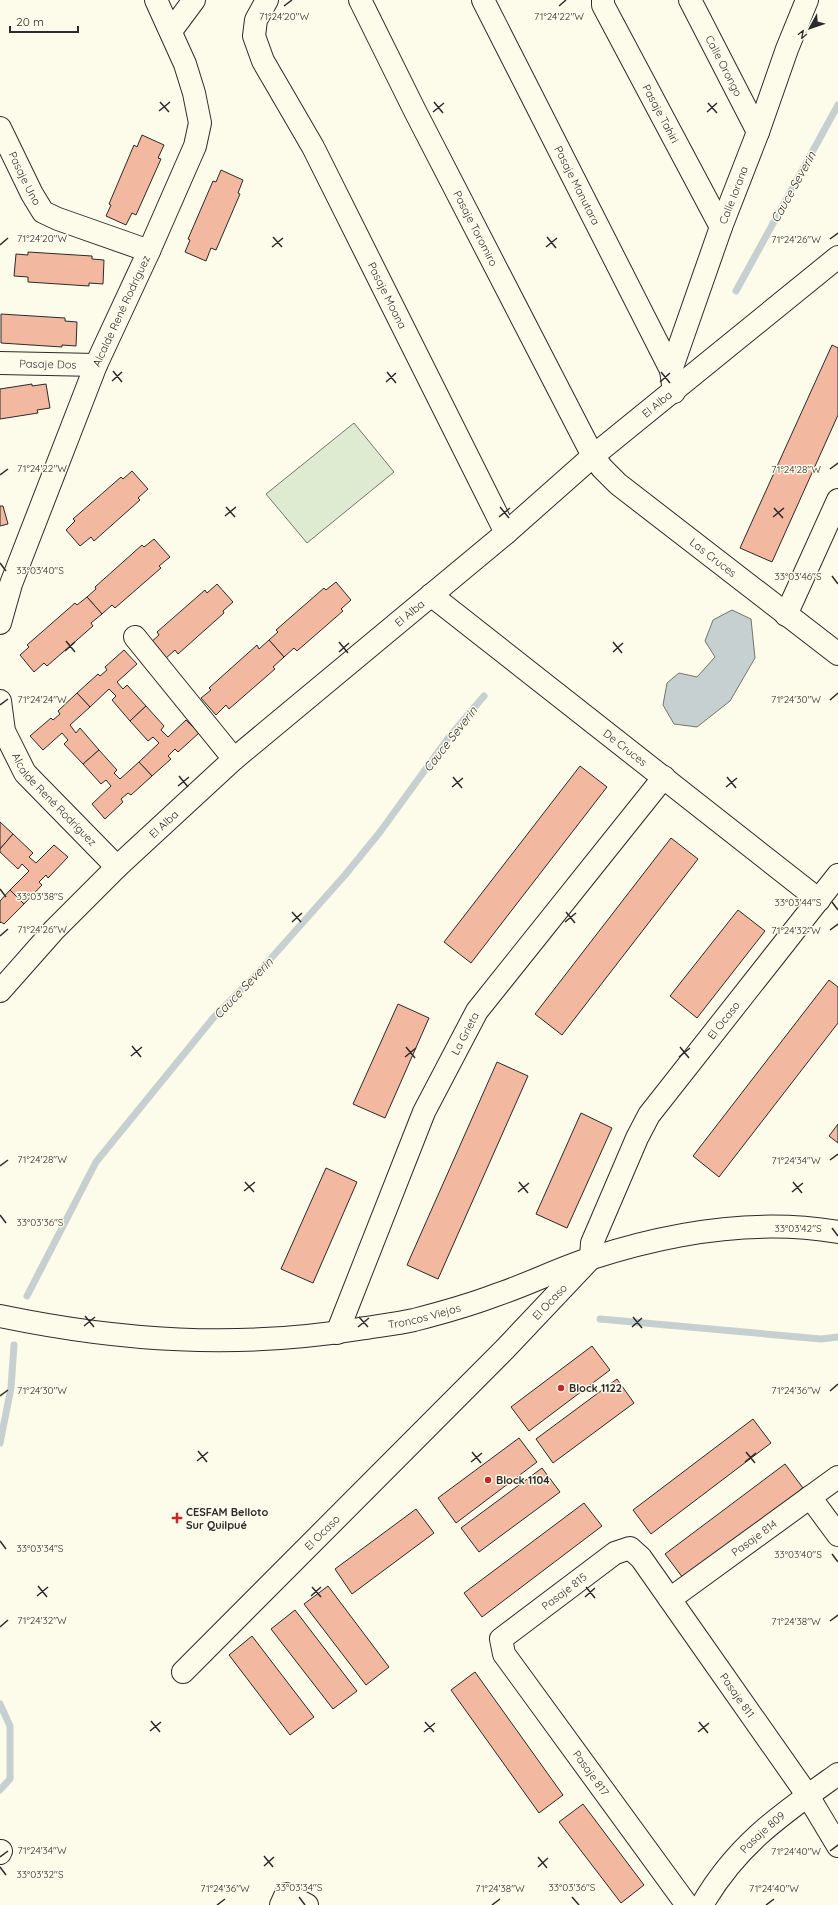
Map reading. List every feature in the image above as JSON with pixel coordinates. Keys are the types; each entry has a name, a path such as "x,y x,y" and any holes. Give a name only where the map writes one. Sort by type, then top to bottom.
{"street":[{"name":"Alcalde René Rodríguez","path":"0,623 11,584 96,366 195,146 200,123 194,93 185,64 156,0"},
{"path":"171,31 194,0"},
{"name":"Pasaje Moana","path":"267,0 256,20 254,36 263,61 313,147 506,533"},
{"name":"Pasaje Toromiro","path":"360,0 415,111 593,456"},
{"name":"Pasaje Manutara","path":"483,0 671,370"},
{"name":"Pasaje Tahiri","path":"603,0 603,5 721,227"},
{"name":"Calle Orongo","path":"690,0 758,132"},
{"name":"Calle Iorana","path":"674,392 671,370 721,227 758,132 787,49 807,0"},
{"name":"Pasaje Uno","path":"0,128 32,194 43,212 58,219 149,251"},
{"name":"El Alba","path":"0,990 54,930 117,868 234,759 506,533 593,456 674,392 838,257"},
{"name":"Pasaje Dos","path":"0,363 96,366"},
{"name":"Las Cruces","path":"593,456 602,468 618,484 838,654"},
{"path":"786,615 838,500"},
{"name":"De Cruces","path":"431,595 664,777 818,900"},
{"path":"135,637 234,759"},
{"name":"Alcalde René Rodríguez","path":"0,701 4,732 25,773 117,868"},
{"name":"La Grieta","path":"337,1333 424,1112 478,1011 664,777"},
{"name":"El Ocaso","path":"183,1672 499,1355 590,1258 592,1243 637,1138 650,1116 838,875"},
{"name":"Troncos Viejos","path":"0,1316 55,1328 111,1336 168,1340 224,1341 281,1339 337,1333 412,1320 495,1296 590,1258 667,1237 706,1230 745,1227 784,1226 838,1232"},
{"name":"Pasaje 814","path":"670,1599 838,1477"},
{"path":"810,1497 838,1535"},
{"name":"Pasaje 811","path":"630,1548 641,1558 808,1796 838,1846"},
{"name":"Pasaje 815","path":"501,1639 615,1553 630,1548"},
{"name":"Pasaje 817","path":"501,1639 504,1654 687,1905"},
{"name":"Pasaje 809","path":"702,1905 727,1866 745,1846 765,1828 838,1774"},
{"path":"284,1900 307,1905"}],"green space":[{"path":"354,423 394,472 307,543 266,494"}],"shaded area":[{"path":"732,610 751,619 755,658 730,701 697,727 674,724 663,705 667,683 679,673 697,677 715,657 705,641 713,620"}],"building":[{"path":"142,135 164,145 158,158 161,159 136,215 132,213 126,225 106,216 111,205 109,204 134,145 137,147"},
{"path":"221,170 243,180 238,193 240,194 216,250 211,248 206,261 185,252 190,240 188,239 213,181 216,182"},
{"path":"28,252 92,256 92,259 104,260 103,284 89,283 89,286 28,282 28,277 14,276 16,254 28,255"},
{"path":"1,314 65,318 65,321 77,322 76,346 62,345 62,347 1,343"},
{"path":"832,345 838,348 838,415 772,562 740,548"},
{"path":"32,384 32,386 46,384 50,408 37,410 38,413 0,419 0,389"},
{"path":"132,471 148,489 138,498 140,500 94,541 91,537 80,546 66,530 75,521 73,519 121,477 123,479"},
{"path":"0,506 3,506 8,524 0,526"},
{"path":"154,539 170,557 159,566 161,568 115,608 112,605 102,614 87,597 96,589 95,587 142,545 144,547"},
{"path":"336,582 351,600 341,609 343,611 297,651 294,648 284,657 269,640 278,632 276,630 324,588 326,590"},
{"path":"217,584 233,602 223,611 224,613 178,654 175,650 165,659 150,643 159,635 157,632 205,590 207,593"},
{"path":"87,597 102,614 91,623 93,626 47,666 44,663 34,672 20,655 29,647 27,645 75,603 77,605"},
{"path":"269,640 284,657 273,667 275,669 229,709 226,705 216,715 201,698 211,690 209,688 257,645 259,649"},
{"path":"124,650 137,664 117,682 123,689 127,685 146,706 130,721 112,700 116,696 109,689 90,707 77,693 98,674 100,676 107,670 105,667"},
{"path":"77,693 90,707 70,725 76,733 80,728 99,750 83,764 64,744 68,740 62,733 43,750 30,736 51,718 53,720 60,714 58,711"},
{"path":"146,706 164,726 161,730 168,737 186,720 199,733 178,752 175,749 168,756 171,759 152,776 139,762 159,743 153,737 148,741 130,721"},
{"path":"99,750 117,770 114,773 120,779 139,762 152,776 131,795 128,793 121,799 123,802 105,819 92,804 111,786 106,780 101,784 83,764"},
{"path":"580,766 607,787 471,963 444,942"},
{"path":"0,822 13,834 0,849"},
{"path":"13,834 33,853 29,857 36,863 54,845 68,857 48,878 46,875 39,882 42,885 24,904 10,890 29,871 22,864 18,869 0,852 0,849"},
{"path":"671,838 698,859 562,1035 535,1014"},
{"path":"10,890 24,904 4,924 1,922 0,923 0,901"},
{"path":"738,910 765,931 697,1018 670,996"},
{"path":"829,980 838,987 838,1023 719,1177 693,1156"},
{"path":"398,1004 429,1018 385,1118 353,1104"},
{"path":"497,1062 528,1076 438,1279 407,1265"},
{"path":"581,1113 612,1128 567,1228 536,1214"},
{"path":"838,1124 838,1143 829,1136"},
{"path":"326,1168 357,1182 313,1283 281,1269"},
{"name":"Block 1122","path":"592,1346 610,1370 529,1431 511,1407"},
{"path":"617,1379 634,1403 553,1463 536,1439"},
{"path":"753,1419 771,1443 651,1534 633,1510"},
{"name":"Block 1104","path":"519,1438 537,1462 456,1523 438,1498"},
{"path":"785,1464 803,1488 683,1578 665,1554"},
{"path":"542,1468 560,1492 479,1552 461,1528"},
{"path":"584,1503 602,1526 482,1617 464,1593"},
{"path":"416,1509 434,1533 352,1594 335,1569"},
{"path":"328,1586 389,1667 366,1685 304,1604"},
{"path":"295,1610 357,1691 333,1709 271,1629"},
{"path":"252,1636 314,1717 290,1735 229,1655"},
{"path":"475,1672 563,1795 539,1813 451,1690"},
{"path":"583,1804 644,1885 621,1903 559,1822"}],"waterway":[{"name":"Cauce Severin","path":"736,291 838,105"},
{"name":"Cauce Severin","path":"27,1296 96,1162 214,1017 258,973 345,875 380,832 449,737 484,696"},
{"path":"600,1319 821,1339 838,1337"},
{"name":"Cauce Severin","path":"0,1443 11,1388 14,1345"},
{"name":"Cauce Severin","path":"0,1704 10,1726 10,1779 0,1790"}],"place":[{"name":"Block 1122","path":"561,1388"},
{"name":"Block 1104","path":"488,1480"},
{"name":"CESFAM Belloto Sur Quilpué","path":"177,1518"}]}
